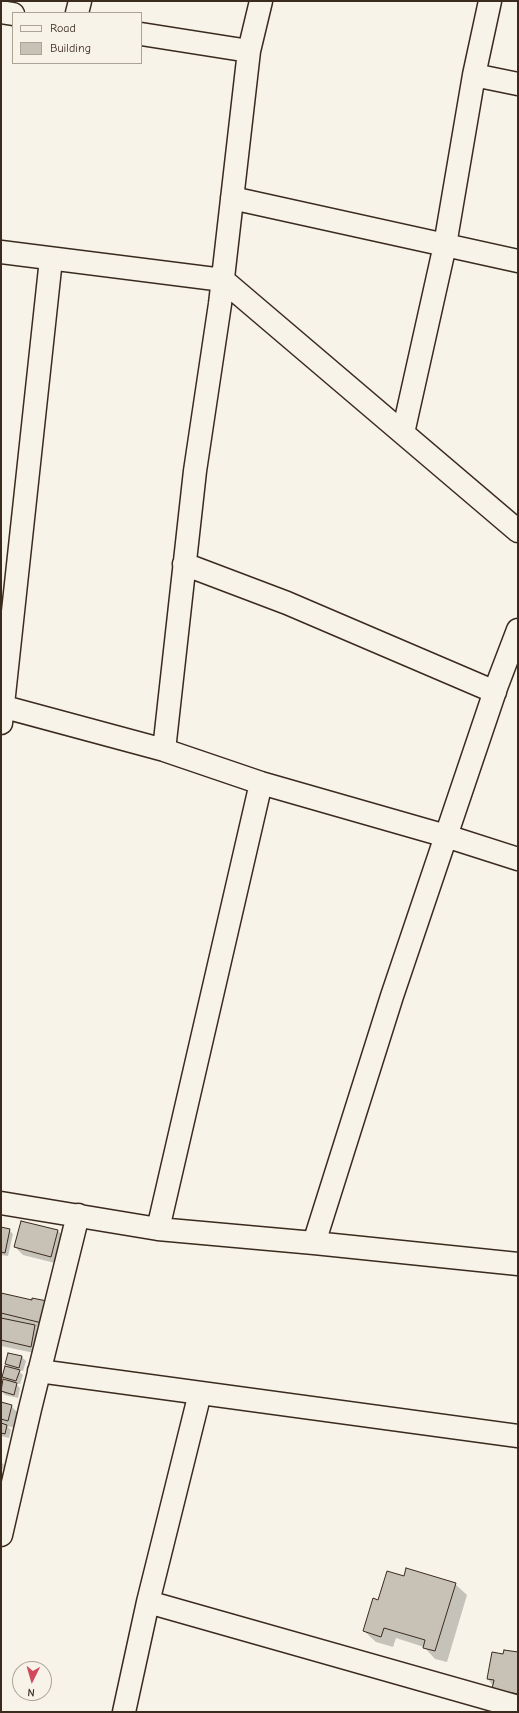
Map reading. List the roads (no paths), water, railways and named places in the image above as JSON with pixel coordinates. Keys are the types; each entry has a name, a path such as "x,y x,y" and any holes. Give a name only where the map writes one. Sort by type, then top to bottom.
{"street":[{"path":"77,12 80,1"},
{"path":"164,750 195,471 223,280 248,51 261,1"},
{"path":"403,433 445,245 474,75 490,1"},
{"path":"1,12 12,14"},
{"path":"142,34 248,51"},
{"path":"474,75 518,84"},
{"path":"232,198 518,261"},
{"path":"1,252 223,280 518,531"},
{"path":"51,259 2,712 164,750 262,783 446,836 518,859"},
{"path":"184,564 288,603 495,692"},
{"path":"314,1243 392,996 495,692 518,630"},
{"path":"158,1229 262,783"},
{"path":"1,1203 158,1229 518,1264"},
{"path":"1,1535 39,1371 78,1216"},
{"path":"39,1371 518,1436"},
{"path":"124,1712 148,1602 200,1393"},
{"path":"148,1602 518,1707"}]}
